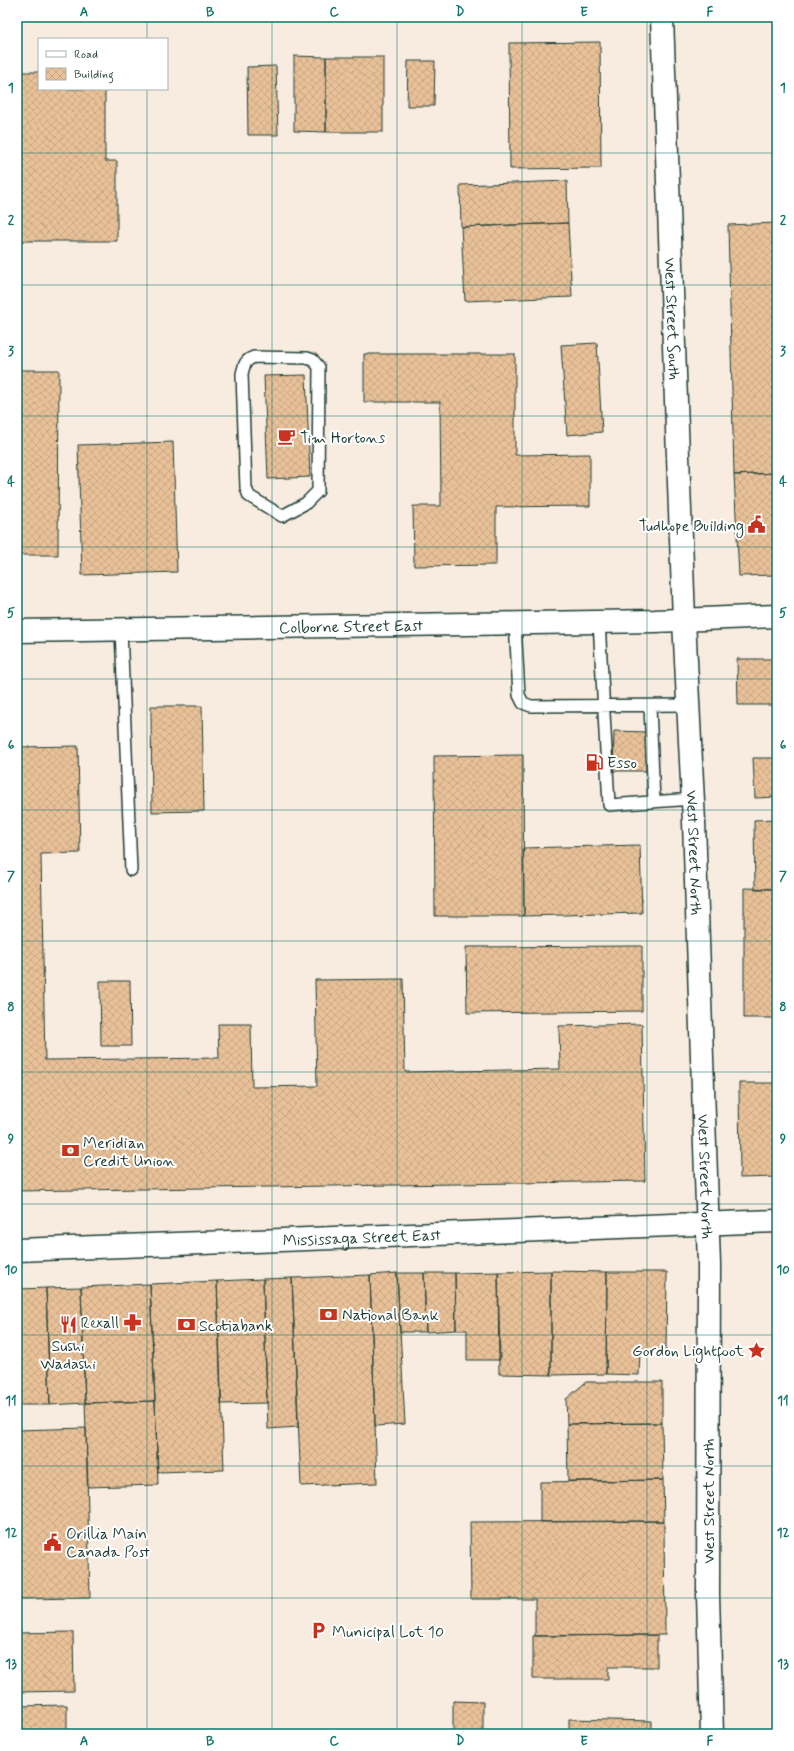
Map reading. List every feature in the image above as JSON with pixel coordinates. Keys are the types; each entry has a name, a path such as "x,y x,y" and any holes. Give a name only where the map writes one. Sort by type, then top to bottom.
{"main road":[{"name":"West Street South","path":"662,17 684,620"},
{"name":"Colborne Street East","path":"17,630 121,630 684,620 777,616"},
{"name":"West Street North","path":"684,620 693,799 706,1223 709,1264 708,1595 712,1734"},
{"name":"Mississaga Street East","path":"17,1250 777,1221"}],"lane":[{"path":"254,357 307,358 313,360 319,368 318,491 306,503 282,516 249,496 246,488 242,374 245,363 254,357"},
{"path":"599,621 605,706 609,805 693,799"},
{"path":"515,623 518,695 523,703 532,706 689,705"},
{"path":"121,630 131,870"},
{"path":"650,706 654,802"}],"shaded area":[{"path":"17,17 777,17 777,1734 17,1734"}],"building":[{"path":"600,42 601,168 510,169 509,43"},
{"path":"294,56 326,57 326,132 294,131"},
{"path":"326,57 383,57 383,132 326,132"},
{"path":"408,61 435,61 434,106 407,106"},
{"path":"276,66 278,135 248,135 247,67"},
{"path":"17,72 38,72 38,90 105,90 105,161 117,161 117,241 17,241"},
{"path":"567,181 568,223 461,227 460,185"},
{"path":"568,223 572,297 465,301 461,227"},
{"path":"777,223 777,473 734,475 728,225"},
{"path":"597,343 602,432 567,435 561,345"},
{"path":"364,354 515,354 515,455 590,454 590,506 496,507 496,565 414,566 413,506 441,506 440,402 364,402"},
{"path":"17,370 59,370 58,555 17,555"},
{"path":"306,375 310,477 268,479 264,376"},
{"path":"173,442 177,572 82,575 78,445"},
{"name":"Tudhope Building","path":"777,473 777,575 739,576 734,475"},
{"path":"737,659 777,659 777,705 738,705"},
{"path":"151,706 202,706 204,811 152,812"},
{"path":"614,731 647,732 646,771 613,771"},
{"path":"78,746 80,853 41,854 45,1060 219,1058 218,1024 251,1024 252,1087 317,1086 315,980 403,979 405,1072 560,1069 559,1026 642,1024 645,1181 17,1191 17,747"},
{"path":"523,755 524,916 435,916 434,756"},
{"path":"753,758 777,758 777,797 755,798"},
{"path":"777,819 777,889 755,889 754,820"},
{"path":"640,845 642,913 524,916 523,848"},
{"path":"744,888 777,889 777,1018 744,1018"},
{"path":"642,946 642,1011 467,1013 466,947"},
{"path":"100,981 130,981 131,1046 101,1046"},
{"path":"739,1083 777,1083 777,1177 740,1178"},
{"path":"551,1271 551,1375 499,1374 498,1272"},
{"path":"551,1271 607,1272 606,1374 551,1375"},
{"path":"498,1272 500,1360 467,1360 467,1330 456,1330 455,1273"},
{"path":"607,1272 667,1272 666,1351 640,1351 639,1375 606,1374"},
{"path":"397,1273 405,1424 375,1426 370,1275"},
{"path":"397,1273 424,1273 426,1332 400,1332"},
{"path":"424,1273 455,1273 456,1330 426,1332"},
{"path":"370,1275 377,1483 301,1486 292,1278"},
{"path":"292,1278 298,1427 268,1429 263,1279"},
{"path":"263,1279 267,1403 221,1404 217,1281"},
{"path":"217,1281 224,1470 158,1472 150,1284"},
{"path":"150,1284 155,1401 85,1403 81,1287"},
{"path":"81,1287 85,1403 50,1405 46,1288"},
{"path":"46,1288 50,1405 17,1405 17,1289"},
{"path":"586,1382 662,1382 662,1423 567,1424 566,1399"},
{"path":"155,1401 158,1485 88,1487 85,1403"},
{"path":"662,1423 663,1480 568,1481 567,1424"},
{"name":"Orillia Main Canada Post","path":"86,1428 90,1598 17,1599 17,1430"},
{"path":"663,1480 664,1521 540,1522 540,1482"},
{"path":"664,1521 665,1635 535,1636 535,1599 471,1599 470,1522"},
{"path":"73,1632 74,1691 17,1692 17,1633"},
{"path":"657,1635 657,1667 608,1667 608,1679 533,1679 533,1636"},
{"path":"453,1701 483,1702 483,1734 453,1734"},
{"path":"67,1705 67,1734 17,1734 17,1706"},
{"path":"569,1719 652,1721 652,1734 569,1734"}],"place":[{"name":"Tim Hortons","path":"287,437"},
{"name":"Tudhope Building","path":"757,525"},
{"name":"Esso","path":"594,762"},
{"name":"Meridian Credit Union","path":"70,1151"},
{"name":"National Bank","path":"329,1314"},
{"name":"Rexall","path":"132,1322"},
{"name":"Sushi Wadashi","path":"68,1324"},
{"name":"Scotiabank","path":"186,1325"},
{"name":"Gordon Lightfoot","path":"757,1350"},
{"name":"Orillia Main Canada Post","path":"53,1542"},
{"name":"Municipal Lot 10","path":"319,1631"}]}
